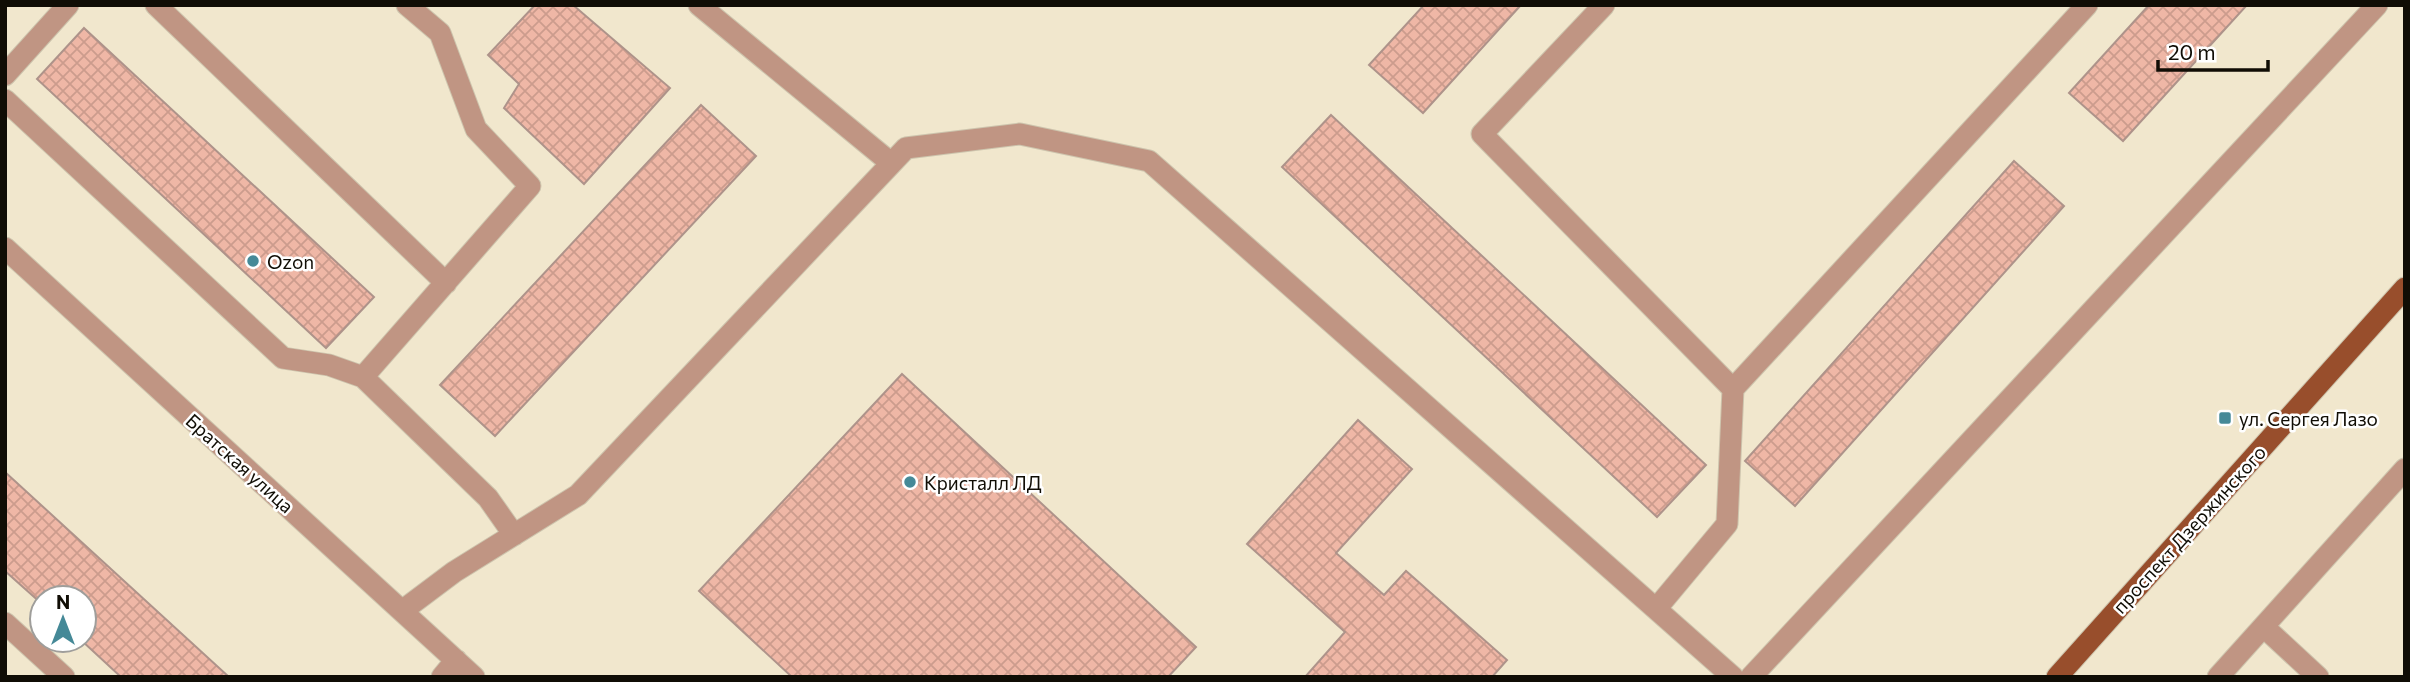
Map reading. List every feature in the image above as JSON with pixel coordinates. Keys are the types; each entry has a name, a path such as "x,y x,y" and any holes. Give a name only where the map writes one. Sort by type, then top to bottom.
{"main road":[{"name":"проспект Дзержинского","path":"2057,677 2405,288"}],"street":[{"path":"5,75 68,5"},
{"path":"156,5 446,282"},
{"path":"363,377 530,186 476,129 440,33 407,5"},
{"path":"699,5 891,163"},
{"path":"1604,5 1482,134 1733,389"},
{"path":"1656,609 1727,524 1733,389 2087,5"},
{"path":"1751,677 2376,5"},
{"path":"5,100 283,358 329,365 363,377 488,498 514,535"},
{"path":"402,611 454,572 578,495 906,148 1020,134 1149,161 1733,677"},
{"name":"Братская улица","path":"5,248 474,677"},
{"path":"2218,677 2405,469"},
{"path":"5,623 64,677"},
{"path":"2264,627 2318,677"},
{"path":"442,677 456,660"}],"building":[{"path":"535,5 573,5 670,88 584,184 504,108 519,84 488,55"},
{"path":"1424,5 1521,5 1423,113 1369,65"},
{"path":"2149,5 2247,5 2123,141 2069,93"},
{"path":"84,28 374,297 326,348 37,79"},
{"path":"701,105 756,156 495,436 440,385"},
{"path":"1331,115 1706,465 1657,517 1282,167"},
{"path":"2014,161 2064,206 1795,506 1745,461"},
{"name":"Кристалл ЛД","path":"902,374 1196,647 1168,677 792,677 699,591"},
{"path":"1358,420 1412,469 1336,553 1384,595 1406,571 1507,660 1492,677 1305,677 1345,632 1247,544"},
{"path":"5,472 229,677 121,677 96,654 98,584 28,584 28,592 5,571"}],"place":[{"name":"Ozon","path":"253,261"},
{"name":"ул. Сергея Лазо","path":"2225,418"},
{"name":"Кристалл ЛД","path":"910,482"}]}
